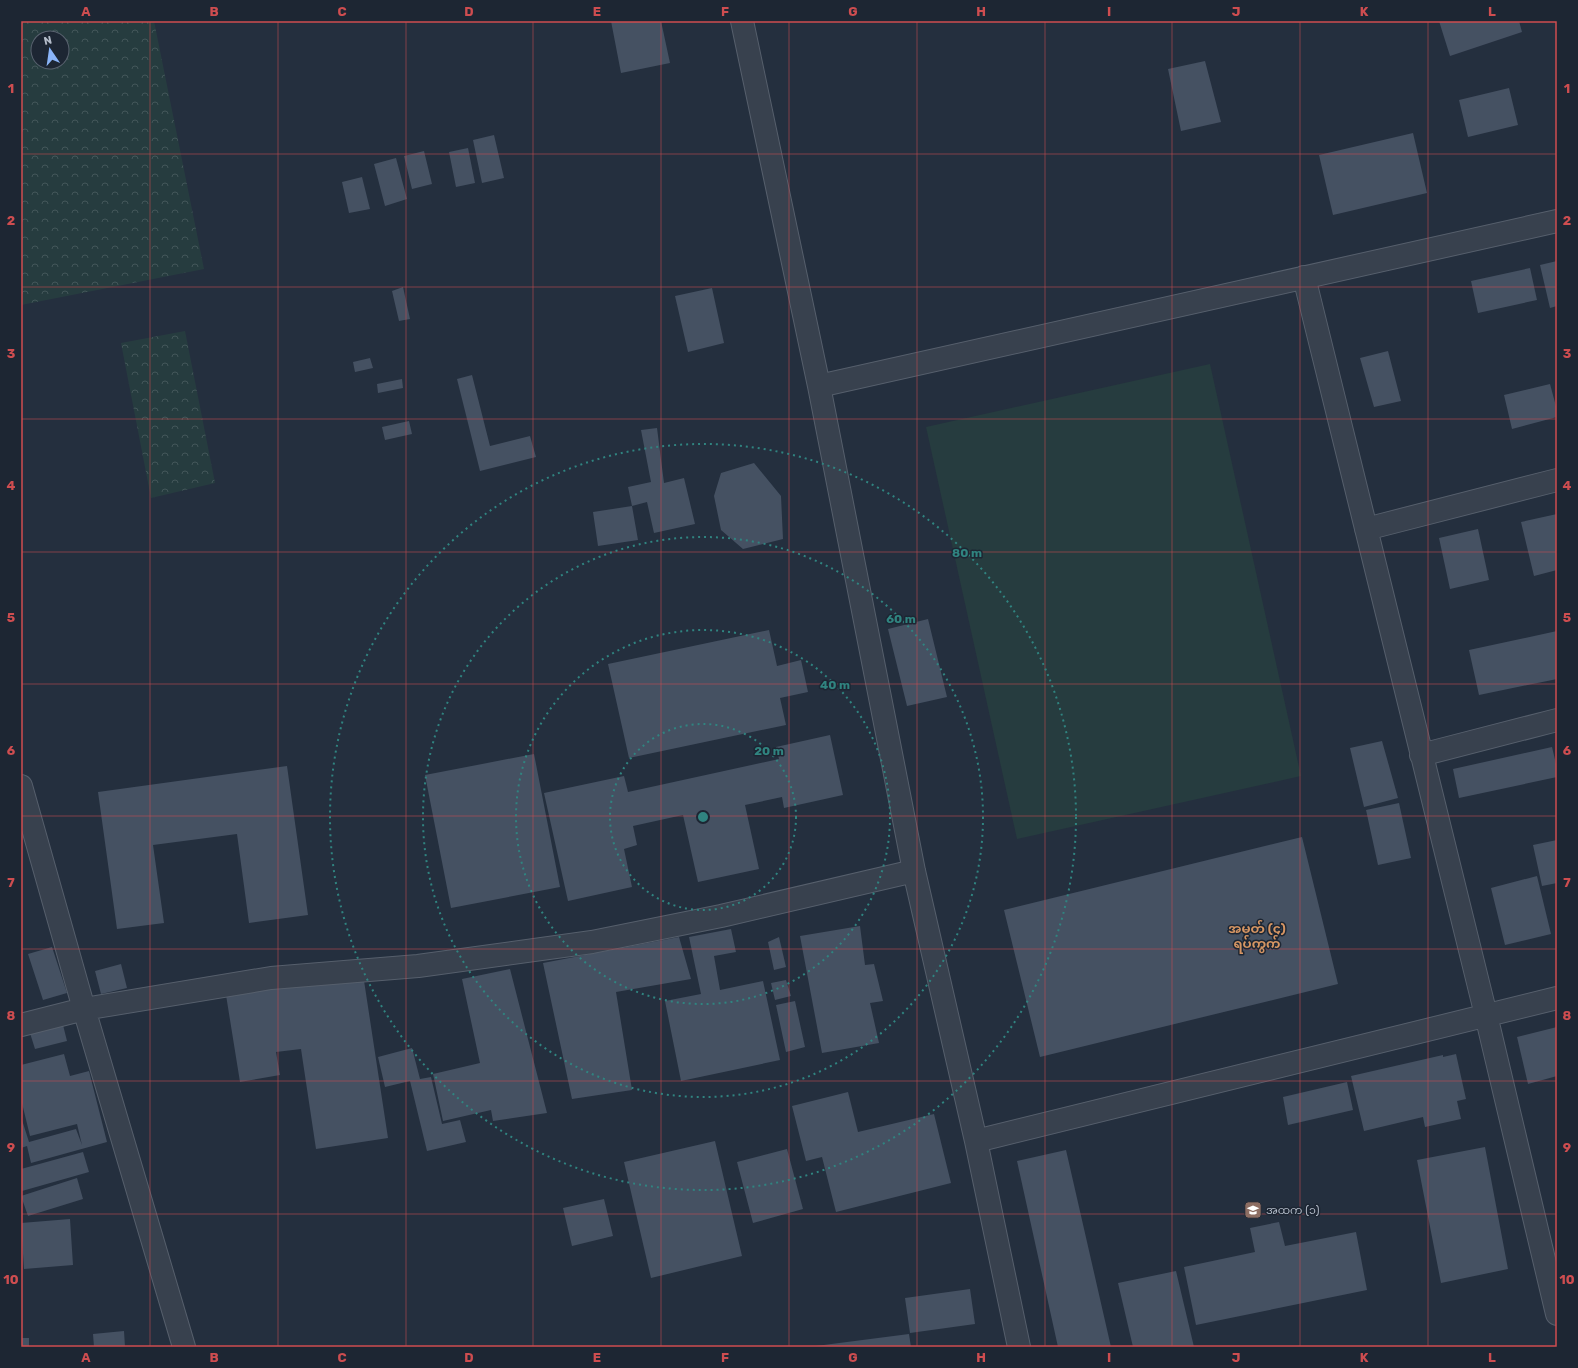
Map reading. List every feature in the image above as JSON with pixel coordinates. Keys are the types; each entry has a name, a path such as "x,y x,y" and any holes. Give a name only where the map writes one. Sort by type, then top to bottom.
{"street":[{"path":"742,21 819,386 914,871 976,1142 1019,1347"},
{"path":"819,386 1557,220"},
{"path":"1304,277 1486,1015 1557,1314"},
{"path":"1366,529 1557,480"},
{"path":"1421,755 1557,720"},
{"path":"21,786 84,1009 184,1347"},
{"path":"21,1024 84,1009 271,978 418,966 592,942 721,916 914,871"},
{"path":"976,1142 1557,998"}],"green space":[{"path":"21,21 154,21 204,269 21,305"},
{"path":"185,331 215,483 151,498 121,343"},
{"path":"1210,364 1301,776 1017,839 926,427"}],"building":[{"path":"611,21 661,21 670,63 621,73"},
{"path":"1439,21 1519,21 1522,32 1450,56"},
{"path":"1205,61 1221,122 1181,131 1168,69"},
{"path":"1509,88 1518,125 1468,137 1459,100"},
{"path":"1413,133 1427,193 1333,215 1319,155"},
{"path":"494,135 504,178 482,183 473,140"},
{"path":"468,148 475,183 456,187 449,152"},
{"path":"424,151 432,184 412,189 404,156"},
{"path":"396,158 407,199 385,206 374,164"},
{"path":"362,177 370,209 349,213 342,182"},
{"path":"1557,261 1557,306 1550,308 1540,265"},
{"path":"1530,268 1537,300 1478,313 1471,281"},
{"path":"403,287 410,319 399,321 392,291"},
{"path":"712,288 724,343 688,352 675,296"},
{"path":"1388,351 1401,401 1374,407 1360,358"},
{"path":"370,358 373,368 355,372 353,362"},
{"path":"472,375 490,446 530,436 536,457 480,471 457,379"},
{"path":"402,379 403,388 378,393 377,384"},
{"path":"1550,384 1557,410 1557,417 1512,429 1504,395"},
{"path":"409,421 412,434 385,440 382,427"},
{"path":"657,428 664,483 684,478 695,524 654,533 647,502 632,506 628,487 651,482 641,430"},
{"path":"754,463 781,496 783,539 743,549 721,530 714,496 721,473"},
{"path":"632,506 638,540 598,546 593,512"},
{"path":"1557,514 1557,570 1534,576 1521,522"},
{"path":"1478,529 1489,580 1450,589 1439,538"},
{"path":"928,619 947,697 907,706 888,629"},
{"path":"769,630 777,666 801,660 808,692 780,698 786,725 629,758 608,664"},
{"path":"1557,631 1557,679 1479,695 1469,650"},
{"path":"830,735 843,795 784,808 782,797 745,805 759,869 698,882 683,815 633,826 637,845 624,849 632,887 568,901 544,793 624,776 628,792 779,759 776,747"},
{"path":"1382,741 1398,798 1364,807 1350,748"},
{"path":"1552,747 1557,768 1557,777 1459,798 1453,769"},
{"path":"534,754 560,887 451,908 425,775"},
{"path":"287,766 308,915 249,923 237,834 153,845 164,923 117,929 98,792"},
{"path":"1399,803 1411,858 1378,865 1366,810"},
{"path":"1302,837 1338,984 1040,1057 1004,910"},
{"path":"1557,840 1557,883 1542,886 1533,845"},
{"path":"1537,876 1551,934 1505,945 1491,888"},
{"path":"860,926 865,965 874,964 883,1001 870,1003 879,1043 822,1053 800,936"},
{"path":"731,929 736,952 714,956 720,990 763,981 780,1060 681,1081 665,1001 701,994 689,937"},
{"path":"679,937 691,979 616,992 632,1090 572,1099 543,963"},
{"path":"779,937 786,967 774,970 768,942"},
{"path":"52,947 67,993 43,1000 28,954"},
{"path":"121,964 127,988 101,994 95,971"},
{"path":"510,969 547,1113 493,1121 491,1110 443,1121 433,1074 480,1063 462,979"},
{"path":"363,974 388,1138 316,1149 301,1049 276,1052 280,1075 240,1082 226,995"},
{"path":"786,980 791,996 775,1000 771,983"},
{"path":"795,1001 805,1047 786,1052 776,1005"},
{"path":"63,1025 67,1041 35,1049 30,1033"},
{"path":"1557,1027 1557,1076 1528,1084 1517,1037"},
{"path":"412,1048 420,1079 431,1077 442,1124 460,1120 466,1142 427,1151 410,1081 385,1087 378,1057"},
{"path":"64,1054 70,1076 89,1071 107,1142 31,1163 27,1146 21,1148 21,1120 29,1142 76,1129 82,1145 77,1124 30,1136 21,1099 21,1065"},
{"path":"1456,1054 1466,1099 1457,1101 1461,1119 1425,1127 1423,1117 1364,1131 1351,1076 1443,1055 1443,1057"},
{"path":"1347,1082 1353,1110 1288,1125 1283,1097"},
{"path":"848,1092 858,1132 934,1114 951,1183 836,1212 822,1157 806,1161 792,1106"},
{"path":"715,1141 742,1256 651,1278 624,1162"},
{"path":"1485,1147 1508,1269 1441,1283 1417,1160"},
{"path":"787,1149 803,1209 753,1223 737,1162"},
{"path":"1066,1150 1111,1347 1058,1347 1017,1161"},
{"path":"83,1152 89,1172 22,1191 21,1169"},
{"path":"77,1178 83,1199 28,1216 21,1196"},
{"path":"604,1199 613,1236 572,1246 563,1208"},
{"path":"70,1219 73,1265 24,1269 21,1223"},
{"path":"1279,1222 1285,1246 1356,1232 1367,1290 1196,1325 1184,1267 1255,1252 1250,1228"},
{"path":"1176,1271 1194,1347 1133,1347 1118,1283"},
{"path":"970,1289 975,1324 910,1333 905,1298"},
{"path":"124,1331 125,1347 94,1347 93,1334"},
{"path":"909,1334 911,1347 816,1347 816,1346"},
{"path":"21,1338 29,1338 29,1347 21,1347"}],"place":[{"name":"အထက (၁)","path":"1253,1210"}],"district":[{"name":"အမှတ် (၄) ရပ်ကွက်","path":"1257,936"}]}
